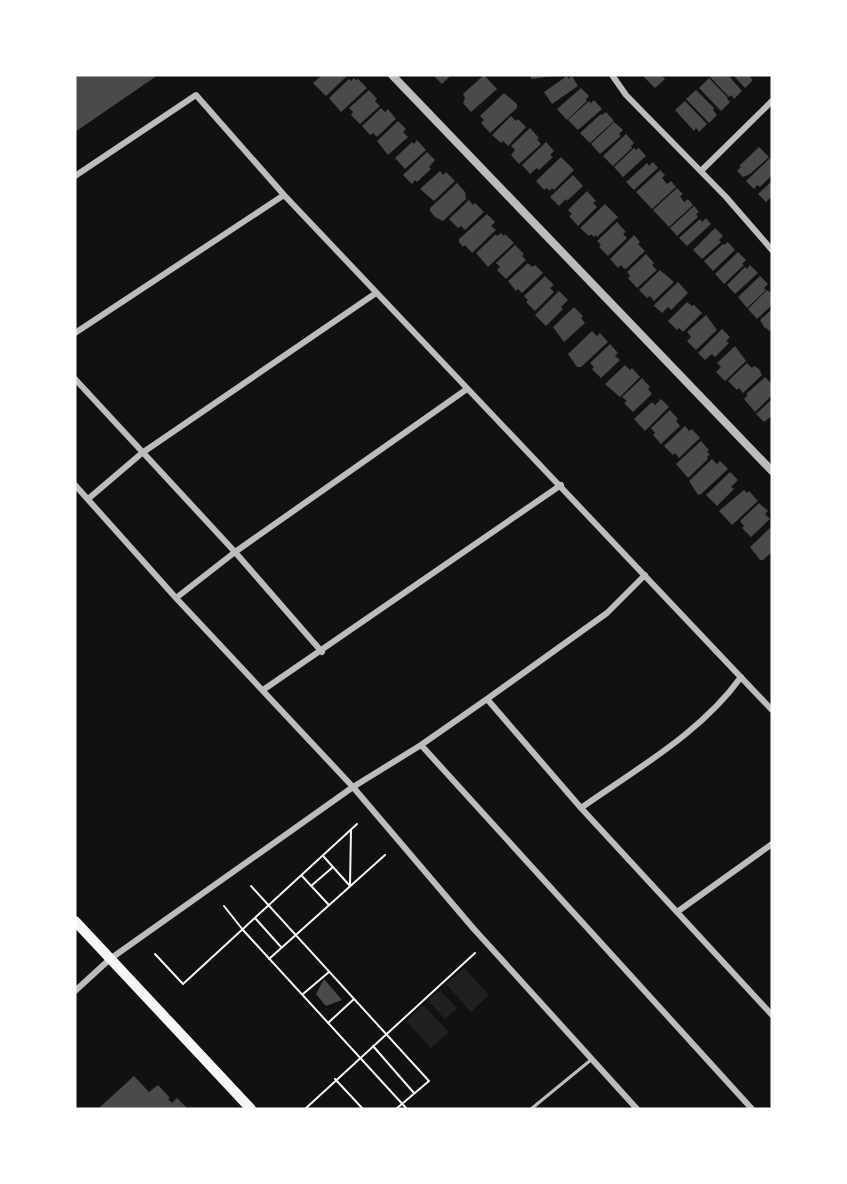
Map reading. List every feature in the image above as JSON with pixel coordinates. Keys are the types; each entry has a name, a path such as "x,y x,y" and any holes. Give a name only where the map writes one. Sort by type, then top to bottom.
{"main road":[{"path":"75,921 251,1109"}],"street":[{"path":"392,75 772,471"},
{"path":"612,75 626,95 701,171 772,250"},
{"path":"75,176 196,95 284,195 772,710"},
{"path":"701,171 772,101"},
{"path":"75,333 284,195"},
{"path":"88,499 142,453 376,293"},
{"path":"75,379 235,552 322,651"},
{"path":"176,598 235,552 467,389"},
{"path":"75,485 176,598 353,787 473,928 637,1109"},
{"path":"263,690 561,485"},
{"path":"75,991 110,959 353,787 421,745 607,613 645,575"},
{"path":"582,808 686,734 730,693 741,678"},
{"path":"487,699 582,808 772,1015"},
{"path":"421,745 752,1109"},
{"path":"677,912 772,844"}],"lane":[{"path":"531,1109 592,1058"}],"path":[{"path":"156,954 183,984 357,824"},
{"path":"350,886 351,830"},
{"path":"269,959 385,855"},
{"path":"323,856 350,886"},
{"path":"311,886 333,867"},
{"path":"302,876 329,905"},
{"path":"251,886 429,1081 396,1109"},
{"path":"224,906 269,959 407,1109"},
{"path":"255,918 282,948"},
{"path":"305,1109 335,1079 475,954"},
{"path":"303,994 329,972"},
{"path":"328,1023 354,999"},
{"path":"372,1046 414,1093"},
{"path":"335,1079 363,1109"}],"shaded area":[{"path":"464,968 489,995 471,1012 446,984"},
{"path":"440,990 457,1008 445,1019 427,1000"},
{"path":"423,1005 449,1032 431,1048 406,1021"}],"building":[{"path":"75,75 158,75 75,132"},
{"path":"322,75 344,75 346,77 326,96 313,83"},
{"path":"433,75 451,75 442,84"},
{"path":"484,75 497,89 471,112 463,103 465,98 463,94"},
{"path":"531,75 554,75 554,76 531,79"},
{"path":"642,75 661,75 665,79 655,88"},
{"path":"728,75 742,91 734,99 731,95 729,97 710,77"},
{"path":"733,75 753,75 750,77 753,80 745,88"},
{"path":"567,76 568,79 572,76 578,86 552,104 544,92"},
{"path":"354,78 367,88 341,112 329,98 349,79 351,81"},
{"path":"709,78 730,102 721,111 699,88"},
{"path":"581,88 589,96 587,101 567,120 557,109"},
{"path":"369,90 380,106 360,124 351,115 353,112 349,108"},
{"path":"696,90 714,108 717,115 709,123 686,99"},
{"path":"504,93 517,104 517,108 490,133 481,123 484,120 480,116"},
{"path":"594,100 602,109 578,130 568,120 589,101 591,103"},
{"path":"685,101 707,124 699,132 696,128 694,131 675,110"},
{"path":"381,108 385,112 388,109 396,119 377,137 373,133 370,135 362,126"},
{"path":"606,112 614,121 590,143 580,133"},
{"path":"511,116 526,127 508,146 492,135"},
{"path":"398,121 406,129 403,132 408,137 388,155 377,141"},
{"path":"614,122 623,130 619,134 621,136 600,154 591,144"},
{"path":"530,128 541,144 519,164 511,155 515,150 511,146"},
{"path":"626,134 634,143 632,148 613,166 603,156"},
{"path":"417,140 426,150 405,169 395,158"},
{"path":"546,142 554,151 550,155 553,157 539,170 537,168 530,174 522,165"},
{"path":"759,147 769,157 750,174 743,177 737,171 741,167 739,166"},
{"path":"634,148 636,150 639,148 646,156 623,177 614,167"},
{"path":"427,152 435,160 429,167 431,169 412,184 403,175"},
{"path":"561,157 574,170 554,190 552,188 550,191 547,188 544,190 536,181"},
{"path":"770,158 772,175 760,187 757,185 754,189 746,181"},
{"path":"653,162 658,168 634,190 626,182 647,163 649,166"},
{"path":"660,170 665,175 662,178 667,184 671,181 676,187 652,209 636,192"},
{"path":"440,171 443,175 446,172 455,181 434,201 420,189"},
{"path":"573,175 583,186 559,206 550,197"},
{"path":"772,181 772,200 770,198 766,202 758,194"},
{"path":"457,183 465,192 466,199 443,221 435,217 430,208"},
{"path":"677,188 683,194 680,196 684,202 688,199 693,205 669,227 653,210"},
{"path":"587,191 596,201 593,203 597,207 578,226 569,216 572,214 568,210"},
{"path":"469,200 484,212 465,230 461,226 458,228 449,219"},
{"path":"605,204 618,217 597,237 591,234 589,236 580,228"},
{"path":"694,206 699,212 696,214 698,217 677,236 670,228"},
{"path":"487,214 495,222 491,226 496,230 472,253 465,245 463,247 459,239"},
{"path":"706,218 711,224 687,246 679,238 700,219 702,222"},
{"path":"617,222 626,232 623,234 627,238 608,256 599,247 601,245 597,241"},
{"path":"715,228 723,236 719,240 721,242 702,259 693,250"},
{"path":"501,233 514,243 488,267 476,253 496,234 497,236"},
{"path":"634,235 640,242 638,244 645,251 627,268 624,269 621,265 618,268 610,259"},
{"path":"728,242 735,250 713,271 704,261"},
{"path":"515,245 524,254 522,256 526,260 506,279 497,270 500,267 496,263"},
{"path":"738,252 746,260 742,264 744,265 724,284 715,274"},
{"path":"646,254 657,270 637,288 628,278 630,276 627,272"},
{"path":"528,263 532,267 535,265 543,273 522,293 518,289 516,291 508,281"},
{"path":"750,265 758,273 735,294 727,285"},
{"path":"660,270 674,282 654,301 639,290"},
{"path":"545,276 554,285 550,288 554,292 535,311 526,302 528,300 524,296"},
{"path":"760,276 768,284 764,288 766,290 747,308 738,297"},
{"path":"678,282 688,293 671,310 668,307 662,313 654,306 655,304"},
{"path":"772,289 772,305 757,319 748,309 767,290 769,292"},
{"path":"559,291 568,300 561,307 563,309 546,326 535,315"},
{"path":"687,302 702,313 683,332 679,328 677,330 668,321"},
{"path":"574,307 583,316 581,318 585,323 564,342 553,327"},
{"path":"772,309 772,329 770,331 760,320"},
{"path":"706,315 717,330 696,350 687,341 691,337 687,332"},
{"path":"722,329 730,337 726,341 729,343 715,357 712,354 705,360 698,353"},
{"path":"592,331 597,336 600,333 608,342 581,367 577,367 568,354"},
{"path":"610,344 618,353 615,356 620,360 601,378 592,369 594,367 590,363"},
{"path":"735,346 746,361 725,381 716,372 721,367 717,363"},
{"path":"747,363 752,368 754,366 759,369 762,375 743,393 728,381"},
{"path":"625,365 630,370 632,368 640,377 620,397 605,384"},
{"path":"765,377 772,382 772,395 755,412 744,399 748,395 746,394"},
{"path":"642,378 650,387 648,389 652,394 633,412 624,403 627,401 622,397"},
{"path":"661,399 669,407 645,431 634,419 652,402 655,405"},
{"path":"772,399 772,416 764,422 756,414"},
{"path":"670,410 678,419 676,421 680,426 661,444 653,435 655,433 651,428"},
{"path":"685,426 689,431 692,429 700,438 679,458 664,446"},
{"path":"701,441 710,454 708,459 688,478 676,464"},
{"path":"712,459 717,464 720,461 728,469 698,495 689,481"},
{"path":"730,472 738,480 731,487 734,489 717,506 706,495"},
{"path":"744,490 747,493 749,491 758,501 732,525 719,511"},
{"path":"759,503 768,511 765,514 770,519 751,537 742,528 744,526 740,521"},
{"path":"772,526 772,552 760,560 750,547"},
{"path":"324,979 342,1000 326,1006 316,994"},
{"path":"134,1076 149,1092 158,1085 172,1103 177,1098 188,1109 98,1109"}]}
